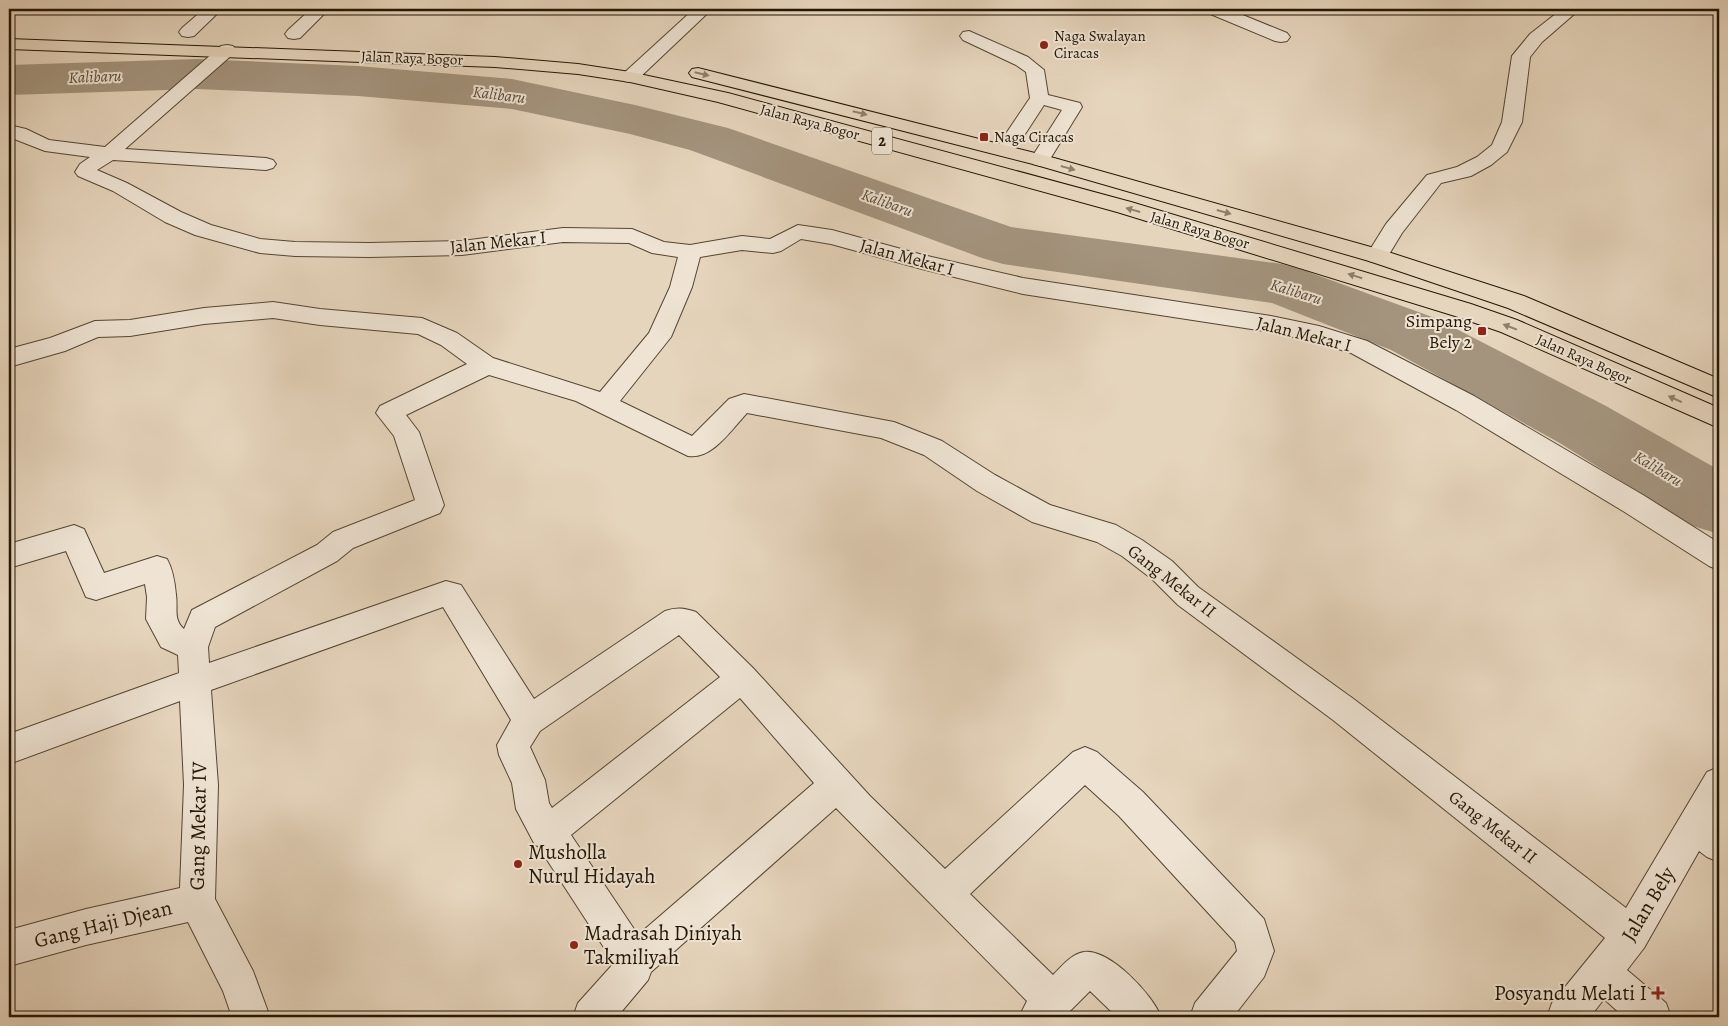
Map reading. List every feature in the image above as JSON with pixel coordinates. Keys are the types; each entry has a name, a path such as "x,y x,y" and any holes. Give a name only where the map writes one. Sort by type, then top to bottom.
{"highway":[{"name":"Jalan Raya Bogor","path":"9,28 188,32 227,48"},
{"path":"285,34 324,36"},
{"name":"Jalan Raya Bogor","path":"402,40 532,47 645,62 677,68 1004,150 1377,256 1516,302 1719,389"},
{"name":"Jalan Raya Bogor","path":"9,44 227,48 495,62 578,69 630,77 721,97 1124,208 1446,305 1510,326 1719,419"}],"street":[{"path":"188,32 214,9"},
{"path":"285,34 321,9"},
{"path":"630,77 704,9"},
{"path":"1214,9 1281,37"},
{"path":"1377,256 1394,228 1434,179 1464,172 1484,161 1500,148 1512,122 1521,56 1536,38 1572,9"},
{"path":"968,36 1035,70 1039,98 1004,150"},
{"path":"109,153 227,48"},
{"path":"1039,98 1073,107 1040,160"},
{"path":"9,131 45,145 132,156 266,164"},
{"name":"Jalan Mekar I","path":"109,153 87,168 85,172 120,188 173,217 203,230 260,246 369,250 462,248 563,235 632,236 660,248 690,252 742,243 773,246 798,232 832,237 922,262 1023,286 1271,324 1319,334 1359,348 1465,403 1624,498 1719,558"},
{"path":"9,556 74,537 96,588 157,568 162,597 161,619 172,638 193,647 204,619 327,553 344,540 430,505 406,432 389,413 486,366 499,367 585,395 604,404 659,336 681,287 690,252"},
{"path":"9,358 57,345 95,329 130,328 204,316 273,310 329,318 422,326 449,339 486,366"},
{"name":"Gang Mekar II","path":"604,404 688,446 695,447 701,444 738,406 744,403 886,429 933,448 986,483 1042,514 1106,533 1132,548 1162,570 1188,596 1344,710 1631,935"},
{"path":"9,749 297,644 448,593 455,598 529,720"},
{"path":"592,1017 635,967 635,962 547,833 533,808 528,780 514,753 515,742 529,720 676,620 683,620 688,623 742,678 858,808 945,892 1045,1009 1083,971 1089,970 1100,974 1142,1017"},
{"name":"Gang Mekar IV","path":"193,647 201,785 197,902 240,984 251,1017"},
{"path":"547,833 742,678"},
{"path":"945,892 1084,763 1130,804 1251,932 1256,951 1251,964 1209,1017"},
{"name":"Jalan Bely","path":"1566,1017 1707,835 1719,783"},
{"path":"635,962 837,785"},
{"name":"Gang Haji Djean","path":"9,948 86,927 197,902"},
{"path":"1601,972 1652,1017"}],"waterway":[{"name":"Kalibaru","path":"9,80 197,74 358,81 512,94 635,120 709,139 1003,245 1282,284 1413,334 1582,424 1719,505"}],"place":[{"name":"Naga Swalayan Ciracas","path":"1044,45"},
{"name":"Naga Ciracas","path":"984,137"},
{"name":"Simpang Bely 2","path":"1482,331"},
{"name":"Musholla Nurul Hidayah","path":"518,864"},
{"name":"Madrasah Diniyah Takmiliyah","path":"574,945"},
{"name":"Posyandu Melati I","path":"1658,993"}]}
